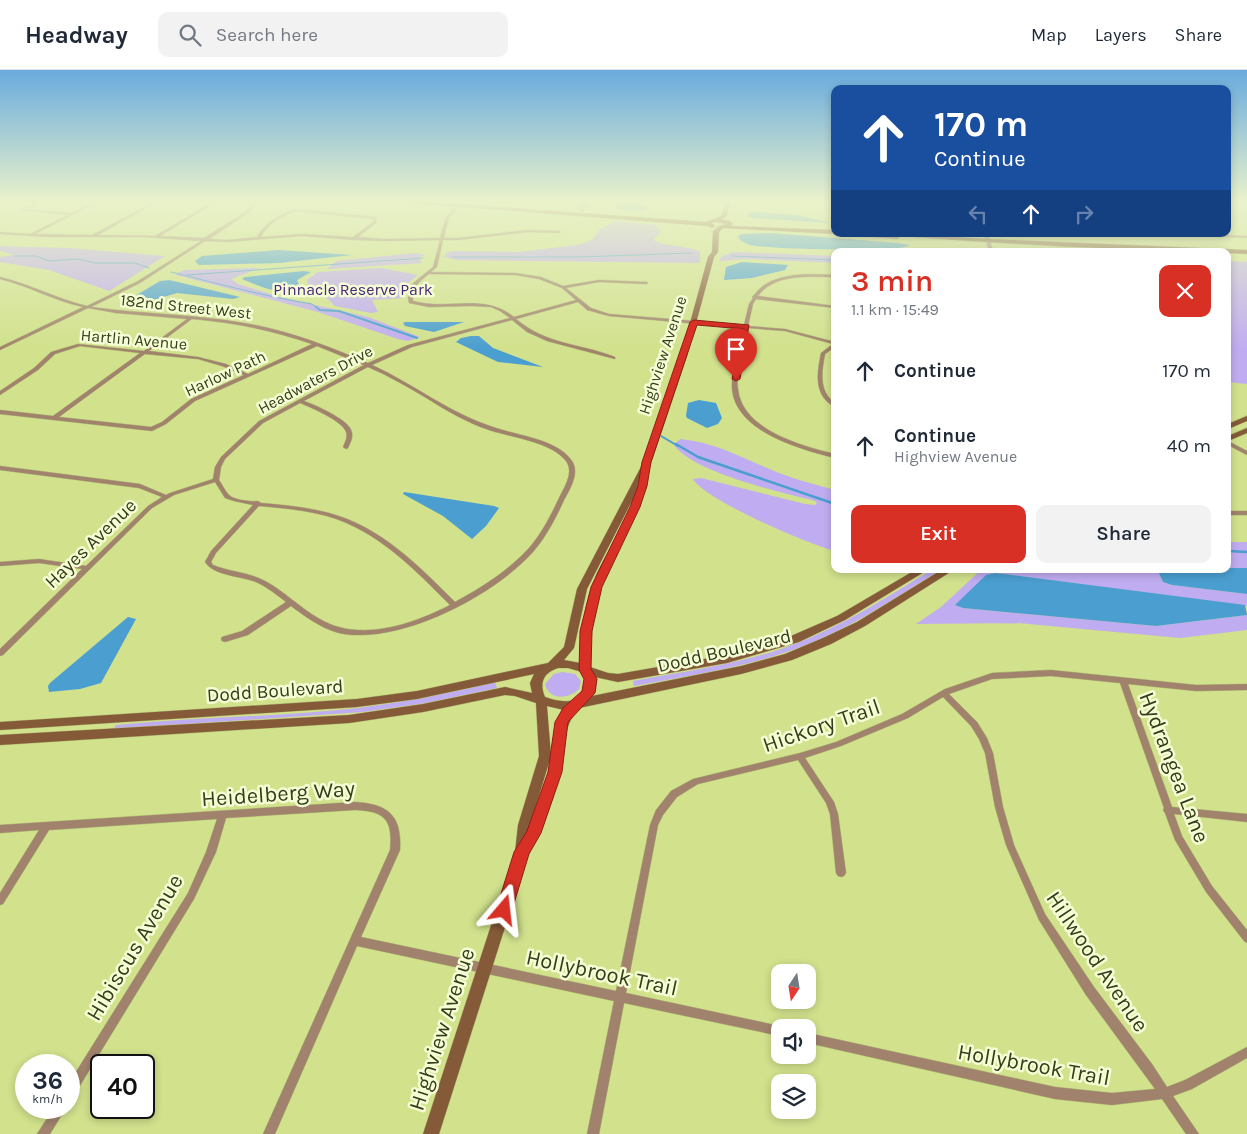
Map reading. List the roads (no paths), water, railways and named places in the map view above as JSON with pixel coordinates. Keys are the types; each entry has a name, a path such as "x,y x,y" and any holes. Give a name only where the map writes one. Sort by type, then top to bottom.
{"street":[{"path":"0,349 140,282 191,250"},
{"path":"439,250 435,267 414,284 410,298 411,302 424,305 484,305 499,309 540,337 599,352 612,358"},
{"name":"Highview Avenue","path":"551,666 569,648 582,589 627,505 647,462 694,322 711,257 711,250"},
{"name":"Highview Avenue","path":"711,257 714,250"},
{"path":"1231,253 1247,254"},
{"path":"1231,255 1247,254"},
{"path":"428,274 523,275 549,280 563,287 577,302 589,309 609,315 804,334 831,343"},
{"path":"831,276 784,278 765,285 754,297 735,387 736,398 742,411 755,424 774,434 831,455"},
{"name":"182nd Street West","path":"0,278 65,301 88,307 271,329 367,365 477,423 553,448 566,457 572,466 572,476 558,508 532,547 498,579 453,604"},
{"path":"0,284 10,280"},
{"path":"563,287 599,281 646,284"},
{"path":"754,297 831,307"},
{"name":"Headwaters Drive","path":"216,480 218,467 223,458 247,434 269,417 367,365 410,346 577,302"},
{"path":"54,418 190,319"},
{"name":"Harlow Path","path":"0,412 152,429 164,423 193,400 315,344"},
{"name":"Hartlin Avenue","path":"0,393 36,369 51,354 64,348 84,345 206,360 247,375"},
{"path":"831,347 823,353 820,388 824,397 831,402"},
{"path":"298,401 322,410 348,428 350,436 346,447"},
{"path":"1231,426 1247,418"},
{"path":"1231,438 1247,430"},
{"path":"1231,445 1247,453"},
{"name":"Highview Avenue","path":"586,670 586,631 596,587 635,507 643,486 647,462"},
{"path":"0,468 140,486 166,496"},
{"path":"216,480 227,497 317,511 372,532 400,553 453,604 404,625 364,633 344,632 326,627 264,583 239,573 216,568 208,562 218,547 258,503"},
{"name":"Hayes Avenue","path":"0,653 147,510 166,496 216,480"},
{"path":"1231,513 1247,514"},
{"path":"0,564 39,561 87,568"},
{"name":"Dodd Boulevard","path":"586,670 605,677 630,677 745,655 821,628 917,573"},
{"name":"Dodd Boulevard","path":"576,704 606,696 741,670 788,657 847,632 943,573"},
{"path":"225,638 245,633 290,603"},
{"path":"566,664 586,670 591,679 590,686 586,696 576,704 556,706 540,700 536,690 536,681 540,674 551,666 566,664"},
{"name":"Dodd Boulevard","path":"0,726 357,703 417,695 551,666"},
{"name":"Hickory Trail","path":"593,1134 651,837 659,813 666,803 685,787 708,776 800,756 872,730 904,716 944,693 967,683 1011,674 1051,673 1196,688 1247,687"},
{"name":"Hydrangea Lane","path":"1123,680 1167,810 1191,862 1209,889 1247,938"},
{"name":"Dodd Boulevard","path":"0,740 349,719 423,708 505,692 519,692 540,700"},
{"name":"Hillwood Avenue","path":"944,693 974,724 983,738 989,753 999,807 1010,846 1042,917 1090,991 1193,1134"},
{"name":"Highview Avenue","path":"431,1134 522,852 524,825 545,756 540,700"},
{"name":"Highview Avenue","path":"522,852 534,833 555,772 561,722 576,704"},
{"path":"800,756 830,802 834,814 842,873"},
{"name":"Heidelberg Way","path":"0,829 355,806 376,808 388,815 396,832 395,850 269,1134"},
{"path":"1167,810 1247,818"},
{"name":"Hibiscus Avenue","path":"80,1075 191,896 211,852 222,816"},
{"path":"0,901 46,827"},
{"name":"Hollybrook Trail","path":"356,940 771,1030"},
{"name":"Hollybrook Trail","path":"816,1040 1084,1098 1112,1099 1165,1093 1188,1085 1247,1052"},
{"path":"43,1134 53,1119"}],"water":[{"path":"278,250 352,255 279,263 199,265 195,261 202,256"},
{"path":"742,262 788,265 785,270 752,278 724,280 726,267"},
{"path":"304,271 311,272 297,280 300,287 285,291 277,291 242,279 245,277"},
{"path":"169,280 240,297 233,299 177,293 157,299 125,302 160,281"},
{"path":"464,322 434,332 405,326 403,323"},
{"path":"479,336 493,348 543,367 498,362 456,342 461,338"},
{"path":"699,400 716,403 722,418 718,424 707,428 687,418 688,403"},
{"path":"404,492 499,508 486,526 472,539 443,516 403,494"},
{"path":"1231,568 1247,568 1247,594 1172,585 1163,582 1159,573 1231,573"},
{"path":"996,573 1245,605 1247,615 1156,626 963,608 955,605 986,575"},
{"path":"128,617 136,619 101,683 80,689 49,692 48,686 50,683"}],"waterway":[{"path":"452,257 579,257 692,253"},
{"path":"14,256 36,256 49,261 78,259 95,263 135,263 149,268"},
{"path":"731,256 831,260"},
{"path":"187,275 423,258"},
{"path":"171,272 259,294 312,304 317,308"},
{"path":"316,307 320,310 339,311 417,338"},
{"path":"661,436 678,446"},
{"path":"676,444 698,457 831,503"},
{"path":"1231,551 1247,552"}],"park label":[{"name":"Pinnacle Reserve Park","path":"353,289"}]}
